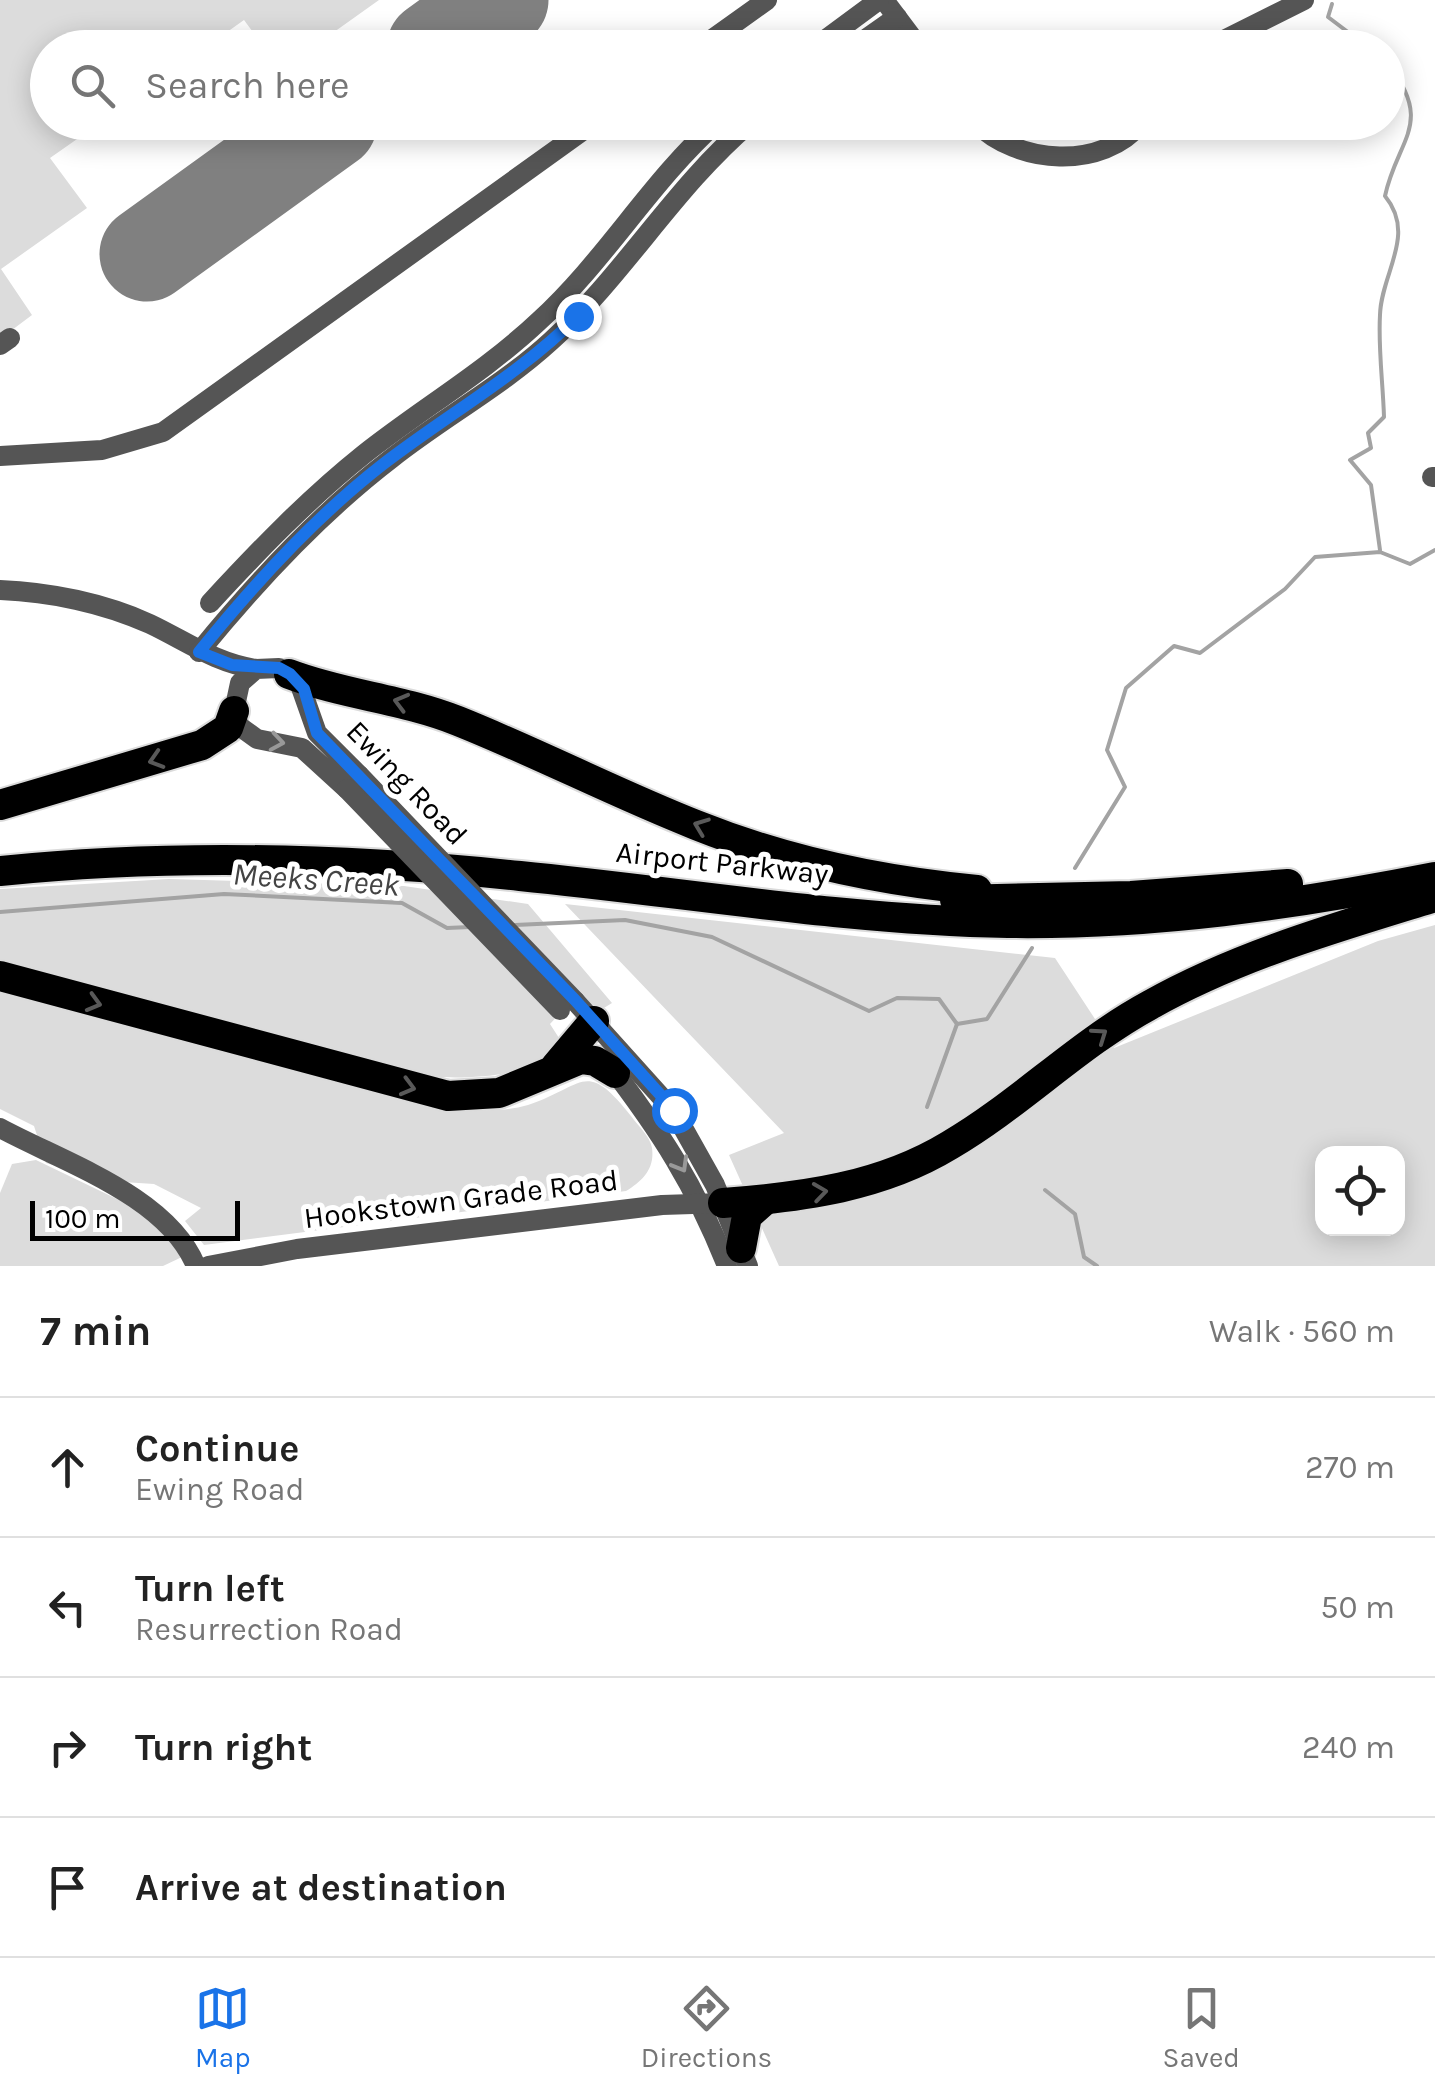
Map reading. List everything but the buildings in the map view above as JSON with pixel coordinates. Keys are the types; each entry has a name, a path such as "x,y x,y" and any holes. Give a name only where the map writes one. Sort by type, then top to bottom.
{"highway":[{"path":"290,674 315,684 424,708 698,826 788,857 912,884 1070,898"},
{"path":"0,805 202,746 228,728 234,703"},
{"name":"Airport Parkway","path":"0,851 200,840 349,841 898,898 1070,898 1294,884 1435,856"},
{"name":"Airport Parkway","path":"0,871 97,861 282,858 518,876 858,914 1008,922 1240,911 1435,877"},
{"path":"712,1203 842,1189 912,1166 963,1137 1086,1045 1148,1005 1277,948 1435,898"},
{"path":"0,976 448,1096 499,1093 532,1082 556,1066 589,1060 615,1074"},
{"path":"556,1066 578,1016"},
{"path":"739,1260 748,1216 765,1200"}],"street":[{"path":"725,30 766,0"},
{"path":"1244,30 1304,0"},
{"path":"845,30 887,5"},
{"path":"867,30 887,5"},
{"path":"887,5 906,30"},
{"path":"0,456 102,450 162,432 569,140"},
{"path":"210,603 349,466 475,376 543,318 590,270 666,174 699,140"},
{"path":"199,652 350,492 400,451 512,375 565,328 608,283 700,168 731,140"},
{"path":"1001,140 1010,146 1056,156 1114,146 1121,140"},
{"path":"0,590 76,600 151,624 199,652 256,669 279,668 290,674"},
{"name":"Ewing Road","path":"199,652 234,703 246,734 302,748 353,782"},
{"path":"234,703 256,669"},
{"name":"Ewing Road","path":"290,674 304,689 317,733 353,782 674,1110 739,1260"},
{"name":"Ewing Road","path":"578,1016 615,1074 712,1203"},
{"path":"0,1128 158,1212 186,1241 196,1266"},
{"name":"Hookstown Grade Road","path":"208,1266 297,1249 712,1203"}],"shaded area":[{"path":"0,0 379,0 337,30 251,30 244,20 230,30 30,30 30,140 76,140 50,158 87,208 1,269 32,315 0,339"},
{"path":"169,879 404,886 528,904 612,1003 599,1011 577,995 550,1024 559,1038 551,1052 519,1070 478,1077 422,1076 0,963 0,889"},
{"path":"565,904 1055,958 1114,1048 1378,941 1435,925 1435,1266 779,1266 729,1155 784,1133"},
{"path":"0,987 444,1108 518,1108 574,1085 593,1082 616,1098 646,1135 652,1148 651,1162 642,1179 626,1191 204,1245 185,1221 201,1208 154,1184 108,1181 46,1163 34,1126 0,1109"},
{"path":"36,1160 146,1213 182,1257 163,1266 0,1266 0,1193 12,1164"}],"waterway":[{"path":"1332,4 1328,17 1345,30"},
{"path":"1380,550 1371,485 1350,460 1371,448 1368,433 1384,417 1380,315 1398,240 1394,211 1385,196 1409,131 1411,117 1405,92"},
{"name":"Meeks Creek","path":"1075,868 1125,787 1107,750 1126,688 1174,646 1200,653 1285,589 1315,557 1380,552 1410,564 1435,550"},
{"name":"Meeks Creek","path":"0,912 224,894 402,903 447,928 470,927"},
{"name":"Meeks Creek","path":"515,925 625,920 712,937 869,1011 897,998 939,999 957,1024 987,1019 1032,948"},
{"path":"927,1107 957,1024"},
{"path":"1045,1190 1075,1214 1084,1257 1097,1266"}],"runway":[{"path":"459,30 501,0"},
{"path":"147,254 305,140"}],"route":[{"path":"578,316 512,375 400,451 350,492 310,529 199,652 232,665 279,668 300,682 317,733 575,1000 674,1110"}]}
